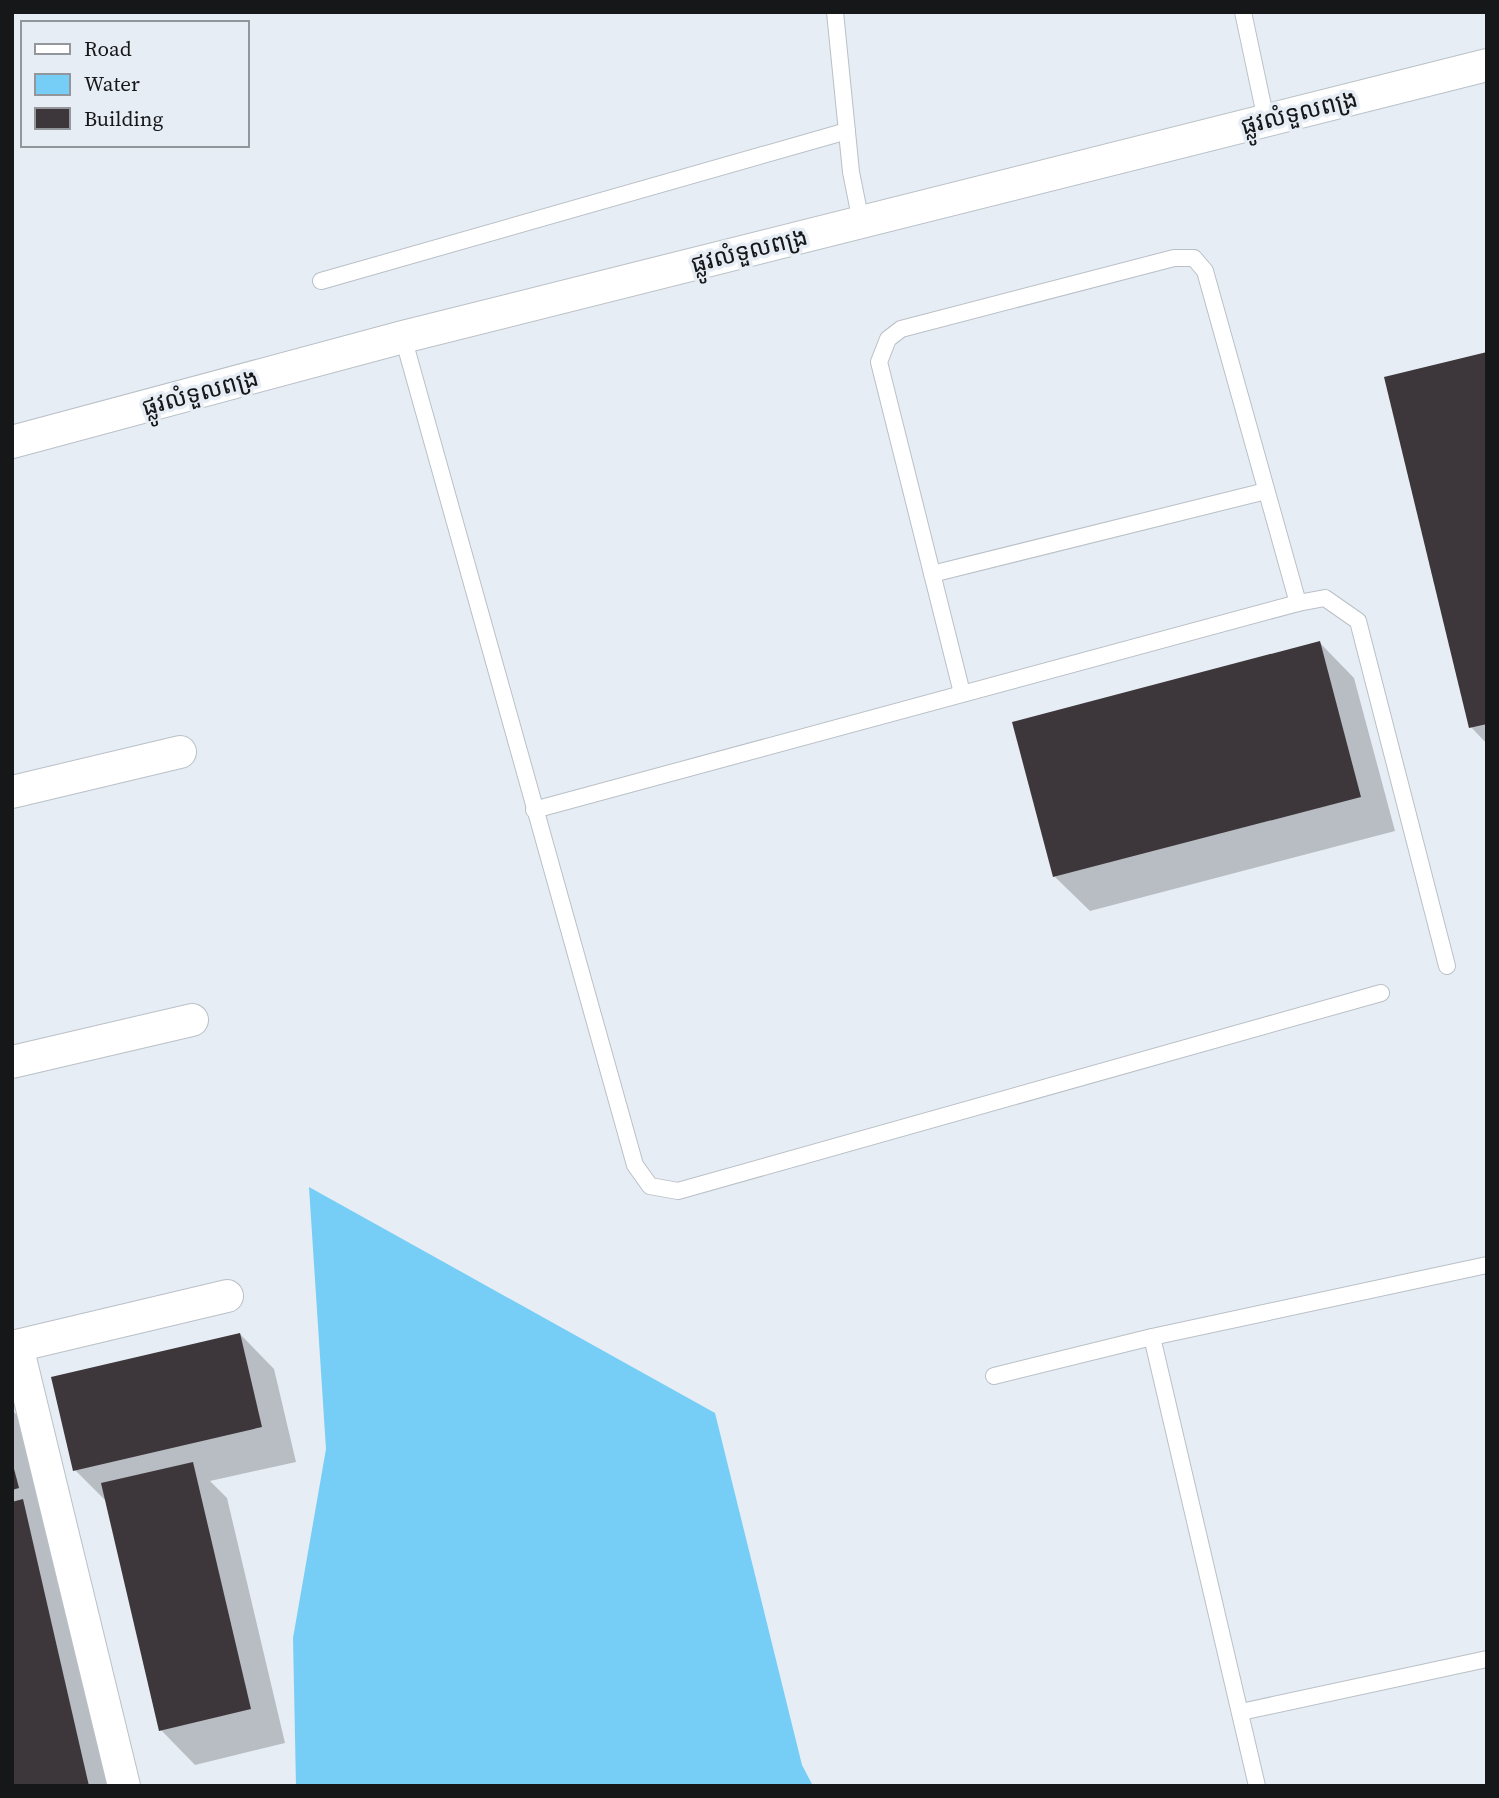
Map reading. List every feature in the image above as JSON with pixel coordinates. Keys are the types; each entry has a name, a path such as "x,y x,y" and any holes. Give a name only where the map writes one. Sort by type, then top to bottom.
{"street":[{"name":"ផ្លូវលំទួលពង្រ","path":"12,442 403,337 1487,65"},
{"path":"12,792 180,752"},
{"path":"12,1062 192,1020"},
{"path":"124,1786 15,1347 228,1296"}],"lane":[{"path":"835,12 847,131 861,222"},
{"path":"1243,12 1265,120"},
{"path":"321,281 847,131"},
{"path":"962,693 879,362 888,339 901,329 1174,258 1194,258 1205,271 1298,603"},
{"path":"403,337 635,1165 650,1186 678,1191 1381,993"},
{"path":"932,573 1266,491"},
{"path":"534,810 962,693 1325,598 1358,621 1447,966"},
{"path":"993,1376 1152,1338 1487,1265"},
{"path":"1152,1338 1241,1712 1256,1786"},
{"path":"1241,1712 1487,1659"}],"water":[{"path":"309,1187 715,1413 802,1765 813,1786 296,1786 293,1638 326,1449"}],"building":[{"path":"1487,352 1487,724 1469,728 1384,377"},
{"path":"1320,641 1361,797 1053,877 1012,722"},
{"path":"240,1333 262,1427 73,1471 51,1377"},
{"path":"12,1461 19,1488 12,1490"},
{"path":"193,1462 251,1709 159,1731 101,1483"},
{"path":"23,1499 89,1786 12,1786 12,1502"}]}
